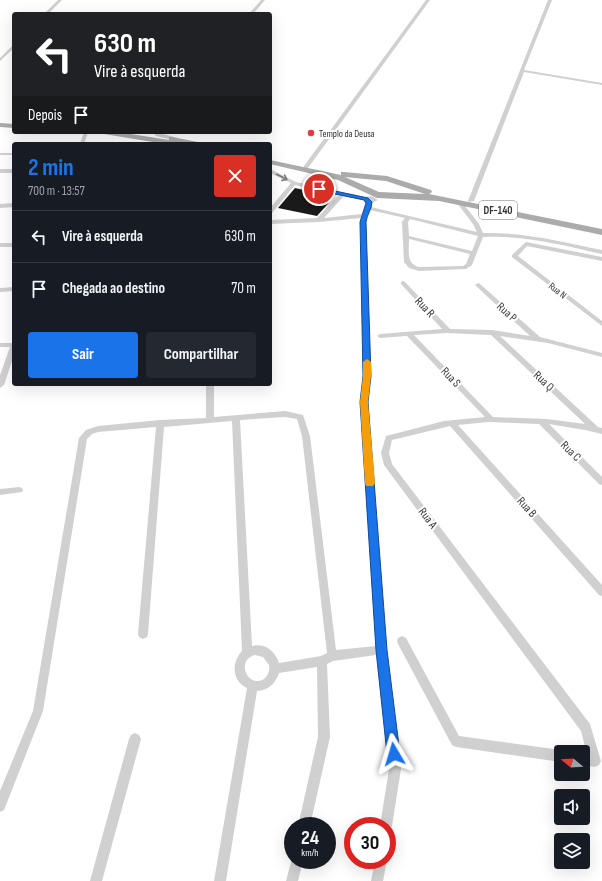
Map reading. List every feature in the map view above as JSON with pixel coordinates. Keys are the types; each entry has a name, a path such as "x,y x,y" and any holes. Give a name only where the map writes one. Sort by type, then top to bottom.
{"main road":[{"path":"0,124 12,124"},
{"path":"119,134 178,142"},
{"path":"136,134 178,142"},
{"name":"DF-140","path":"272,161 342,174 373,177 397,182 430,192 602,229"},
{"name":"DF-140","path":"272,161 341,178 367,200 377,195 429,197 460,202 602,232"},
{"path":"367,200 365,182 373,177"},
{"path":"394,196 401,189 401,185 397,182"}],"street":[{"path":"48,12 60,0"},
{"path":"253,12 263,0"},
{"path":"306,167 428,0"},
{"path":"471,201 550,0"},
{"path":"0,60 12,48"},
{"path":"522,71 602,84"},
{"path":"157,134 173,138 178,142"},
{"path":"0,154 12,154"},
{"path":"0,171 12,171"},
{"path":"272,172 294,183 367,200 408,218 481,235 496,234 533,238 602,252"},
{"path":"272,210 294,183"},
{"path":"319,220 343,194"},
{"path":"272,222 319,220 367,200"},
{"path":"367,200 367,376 364,402 381,650 395,770 387,817"},
{"path":"408,218 405,222 407,262 411,267 419,269 464,268 469,265 481,235 476,224 460,202"},
{"path":"0,206 12,205"},
{"path":"406,237 474,253"},
{"name":"Rua N","path":"588,256 526,244 514,256 602,324"},
{"path":"0,245 12,245"},
{"path":"588,256 602,259"},
{"path":"588,256 602,266"},
{"name":"Rua R","path":"403,283 448,331"},
{"name":"Rua P","path":"478,285 537,338"},
{"path":"0,290 12,289"},
{"path":"380,336 448,331 492,332 537,338 602,354"},
{"name":"Rua Q","path":"492,332 599,430"},
{"name":"Rua S","path":"409,334 492,420"},
{"path":"0,345 12,345"},
{"path":"0,385 12,351"},
{"path":"210,386 210,419"},
{"path":"0,806 38,711 84,438 89,432 98,428 285,414 300,416 306,436 327,658 324,737 306,817"},
{"path":"236,418 247,654"},
{"name":"Rua A","path":"590,760 595,761 586,728 388,465 385,454 389,438 452,423 492,420 540,421 599,430"},
{"name":"Rua C","path":"540,421 602,482"},
{"path":"143,634 160,423"},
{"name":"Rua B","path":"452,423 602,592"},
{"path":"0,492 19,490"},
{"path":"402,641 456,741 554,755"},
{"path":"254,650 270,654 276,669 268,682 261,685 253,685 246,682 241,676 239,668 241,660 254,650"},
{"path":"276,669 327,658 381,650"},
{"path":"220,881 253,685"},
{"path":"96,881 135,739"},
{"path":"292,881 295,869"},
{"path":"378,881 380,869"}],"building":[{"path":"295,188 334,197 317,216 278,208"}],"slow traffic":[{"path":"367,362 364,402 370,483"}],"place":[{"name":"Templo da Deusa","path":"311,133"}],"route":[{"path":"319,189 366,199 366,201 369,202 369,208 364,216 363,222 367,376 364,402 381,650 394,754"}]}
